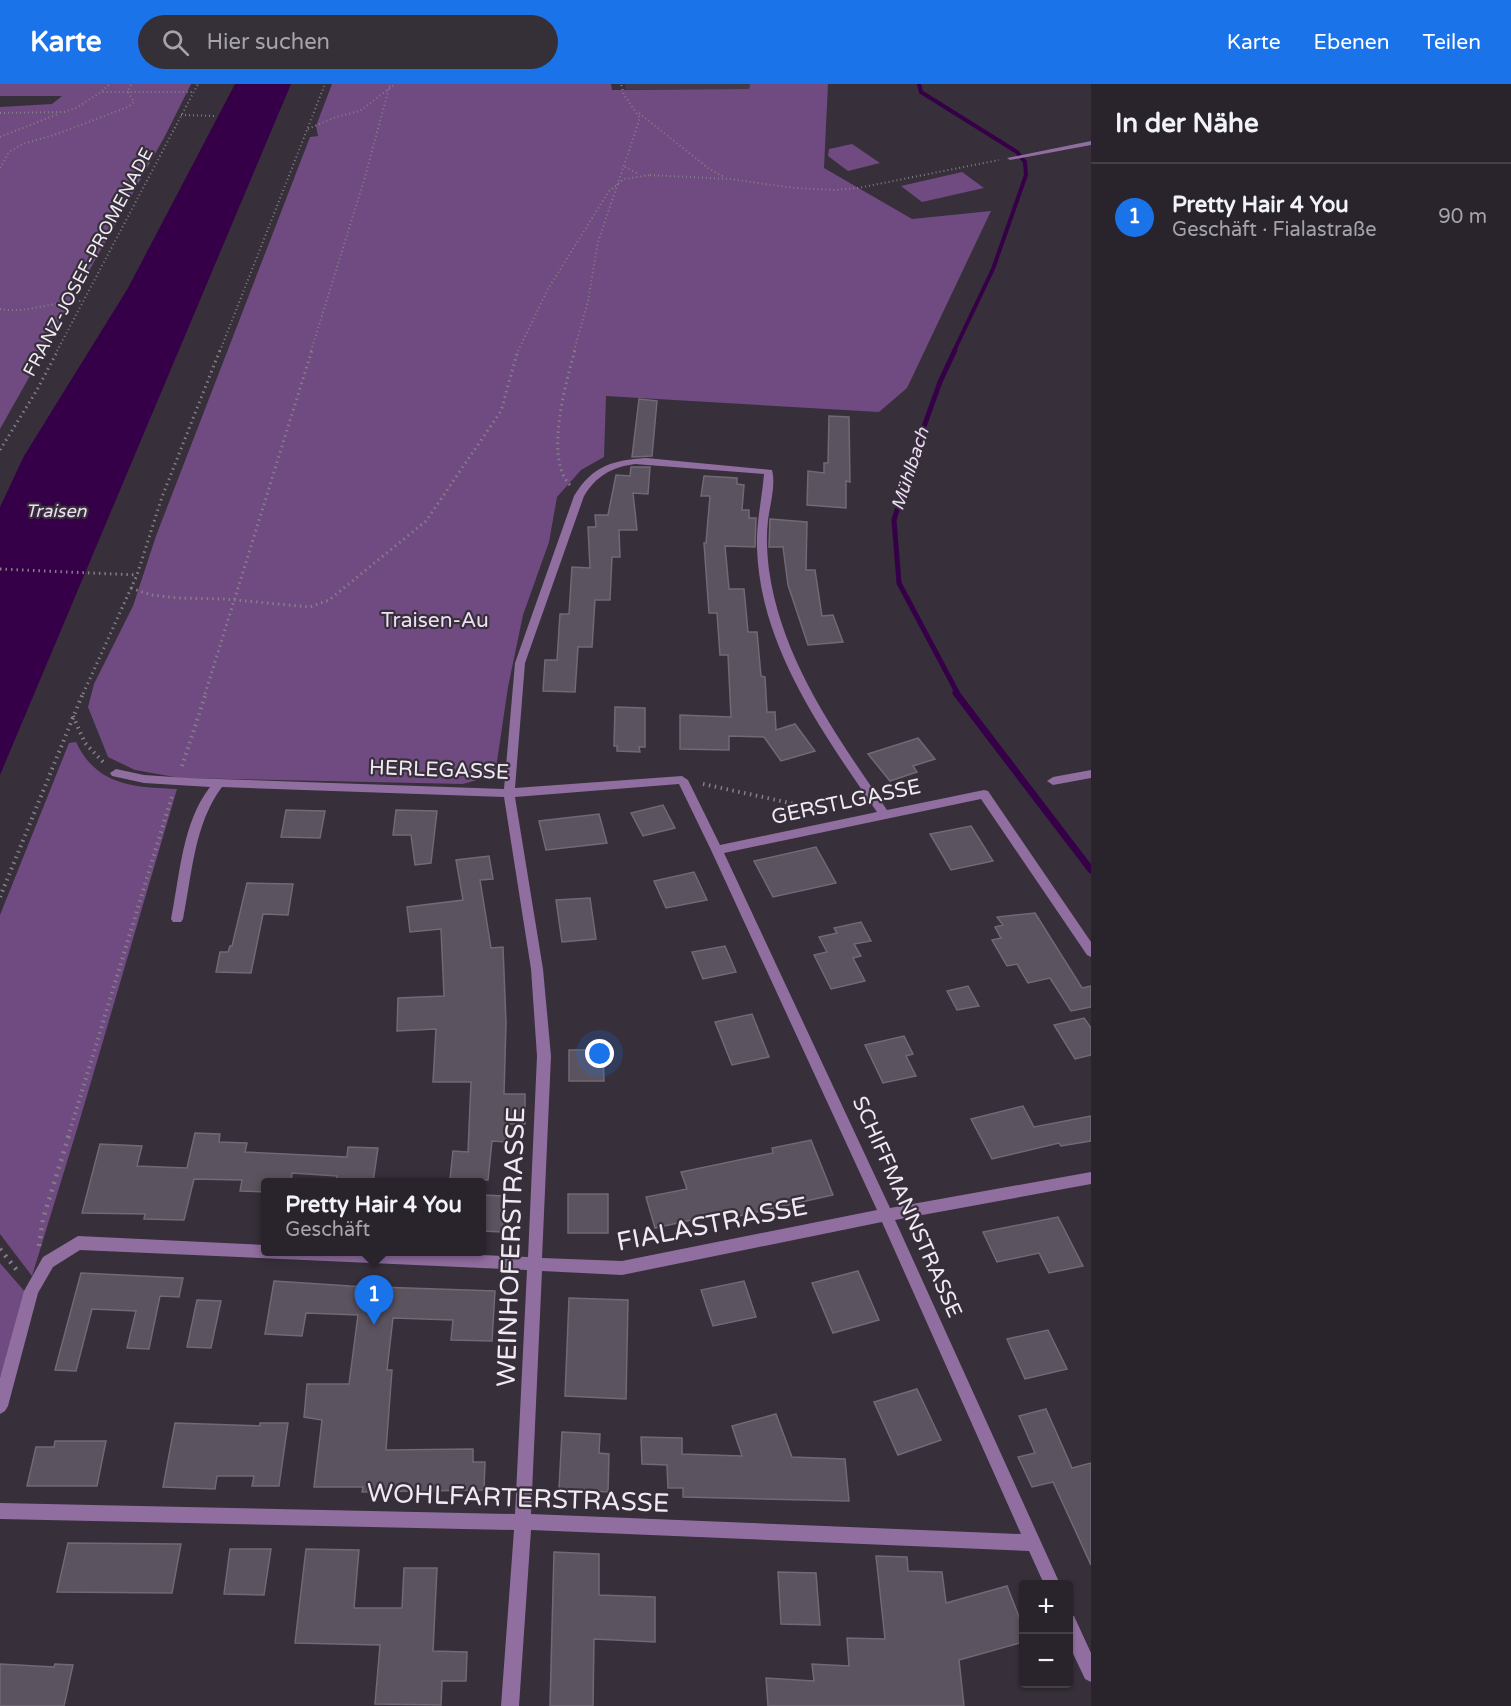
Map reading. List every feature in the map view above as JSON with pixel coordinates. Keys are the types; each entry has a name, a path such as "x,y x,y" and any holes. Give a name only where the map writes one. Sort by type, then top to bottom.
{"street":[{"path":"1012,158 1091,143"},
{"path":"579,496 585,485 601,471 626,462 646,461 769,472 762,547 766,585 776,628 797,677 818,717 883,813"},
{"name":"WEINHOFERSTRASSE","path":"510,1706 523,1522 544,1056 537,969 509,793 520,663 579,496"},
{"name":"HERLEGASSE","path":"116,773 144,779 177,781 509,793 682,780"},
{"path":"1053,781 1091,774"},
{"path":"682,780 717,850"},
{"path":"177,919 199,813 208,795 219,783"},
{"name":"GERSTLGASSE","path":"717,850 883,813 984,794 1091,952"},
{"name":"SCHIFFMANNSTRASSE","path":"717,850 886,1215 1050,1580"},
{"name":"FIALASTRASSE","path":"348,1256 622,1268 886,1215 1091,1178"},
{"name":"FIALASTRASSE","path":"31,1291 48,1262 78,1243 261,1252"},
{"path":"0,1406 31,1291"},
{"name":"WOHLFARTERSTRASSE","path":"0,1511 523,1522 1033,1543"},
{"path":"1073,1633 1091,1672"}],"path":[{"path":"0,137 76,108 110,84"},
{"path":"128,92 131,84"},
{"name":"FRANZ-JOSEF-PROMENADE","path":"0,450 37,390 198,84"},
{"path":"0,897 73,716 137,575 162,497 325,84"},
{"path":"308,129 336,117 360,111 373,103 389,85 395,84"},
{"path":"621,84 624,95 639,113 708,168 730,179"},
{"path":"38,1250 43,1220 364,181 389,85"},
{"path":"101,92 194,92"},
{"path":"0,168 3,160 20,144 58,134 128,108 134,102 128,92"},
{"path":"0,113 64,112"},
{"path":"579,496 562,477 557,455 565,386 588,301 598,242 625,166 640,118 639,113"},
{"path":"181,115 215,116"},
{"path":"131,588 151,595 178,598 297,606 320,604 362,574 426,521 501,411 514,359 548,289 581,239 601,202 619,182 634,176 651,175 730,179 794,188 848,189 1012,158"},
{"path":"625,166 630,171 651,175"},
{"path":"0,309 23,310 62,301 82,301"},
{"path":"0,569 137,575"},
{"path":"73,716 78,733 93,755 116,773"},
{"path":"682,780 825,811"},
{"path":"0,1249 31,1291"}],"shaded area":[{"path":"625,84 750,84 749,89 626,89"}],"green space":[{"path":"0,84 191,84 165,136 0,429 0,107 52,104 62,96 0,96"},
{"name":"Traisen-Au","path":"332,84 611,84 612,90 749,89 750,84 828,84 824,168 912,219 991,211 907,388 879,412 606,396 604,457 581,470 557,497 549,542 523,615 508,687 495,775 463,784 180,778 135,770 108,757 88,707 94,684 133,606 156,536 310,137 318,136 316,126"},
{"path":"852,144 880,163 848,171 828,156 829,149"},
{"path":"962,172 984,188 922,202 901,186"},
{"path":"76,742 94,768 106,776 131,785 177,789 32,1276 0,1234 0,915 69,743"},
{"path":"0,1263 26,1293 0,1378"}],"water":[{"name":"Traisen","path":"235,84 291,84 0,775 0,507 24,456 128,288"}],"building":[{"path":"639,399 657,401 652,456 632,457"},
{"path":"829,416 849,417 850,482 846,481 846,508 807,505 808,471 824,473 824,463 828,463"},
{"path":"631,467 650,467 648,494 633,493 637,530 619,530 620,557 612,557 610,600 595,600 592,647 578,647 575,692 543,691 545,660 557,660 560,614 569,614 572,567 590,568 588,527 596,527 595,515 608,515 616,475 630,476"},
{"path":"704,476 737,478 737,484 744,485 742,510 749,510 749,518 756,518 755,547 725,546 729,589 744,589 748,632 757,632 761,676 765,677 767,712 775,712 776,730 795,724 815,751 781,761 764,737 729,736 729,750 680,749 680,715 731,717 728,655 720,655 717,613 709,613 704,543 706,543 710,496 701,496"},
{"path":"770,519 807,522 806,570 815,570 822,616 833,615 843,642 808,645 788,585 783,547 769,547"},
{"path":"615,707 645,708 645,747 639,747 640,752 617,751 617,746 614,746"},
{"path":"918,738 935,759 913,766 917,772 890,781 868,754"},
{"path":"663,805 675,828 643,836 631,813"},
{"path":"286,810 325,811 320,838 281,837"},
{"path":"396,810 437,811 431,863 415,865 411,835 393,835"},
{"path":"599,814 607,843 546,850 539,821"},
{"path":"971,826 993,861 951,870 930,834"},
{"path":"816,847 836,883 773,897 754,861"},
{"path":"489,856 493,879 480,880 491,948 503,947 506,1023 504,1094 525,1094 525,1124 507,1124 506,1142 492,1141 488,1180 486,1178 450,1178 453,1151 468,1152 471,1082 433,1082 436,1029 397,1031 398,998 444,996 441,929 410,932 407,907 463,900 456,860"},
{"path":"694,872 707,900 666,908 654,881"},
{"path":"247,883 293,884 288,915 263,914 251,973 216,972 220,952 228,952 232,946"},
{"path":"590,898 596,939 562,942 556,900"},
{"path":"1035,913 1082,988 1091,986 1091,1007 1071,1011 1050,978 1028,983 1017,964 1007,966 992,940 1001,938 995,927 1003,925 997,917"},
{"path":"861,922 871,941 854,944 861,956 853,958 865,981 831,989 814,955 827,952 819,937 837,933 834,928"},
{"path":"725,946 736,972 703,979 692,952"},
{"path":"968,986 979,1006 957,1010 947,991"},
{"path":"752,1014 769,1057 732,1065 715,1022"},
{"path":"1084,1018 1091,1028 1091,1055 1075,1059 1054,1025"},
{"path":"904,1036 913,1054 906,1056 916,1076 883,1083 865,1045"},
{"path":"569,1050 603,1050 604,1081 569,1081"},
{"path":"1023,1106 1034,1127 1091,1116 1091,1141 1061,1146 1059,1143 992,1159 971,1119"},
{"path":"195,1133 220,1134 219,1142 247,1143 245,1152 347,1157 348,1147 378,1148 374,1178 337,1178 337,1176 292,1173 291,1178 261,1178 261,1192 240,1191 242,1180 194,1179 184,1220 144,1219 145,1214 82,1213 100,1144 142,1146 137,1166 187,1168"},
{"path":"811,1140 833,1195 734,1217 732,1211 655,1228 646,1197 687,1189 681,1172 773,1153 772,1148"},
{"path":"568,1194 608,1194 608,1233 568,1233"},
{"path":"486,1195 505,1196 502,1232 486,1231"},
{"path":"1058,1217 1083,1266 1049,1273 1039,1253 997,1262 983,1232"},
{"path":"858,1271 879,1320 833,1333 812,1283"},
{"path":"81,1273 183,1278 179,1297 160,1296 149,1349 127,1348 136,1311 92,1309 76,1371 55,1370"},
{"path":"274,1281 495,1291 492,1341 451,1340 453,1320 393,1318 387,1370 392,1370 386,1450 473,1449 473,1462 485,1462 484,1490 362,1492 363,1487 314,1487 322,1420 304,1417 307,1384 349,1384 358,1315 306,1313 302,1336 265,1334"},
{"path":"744,1281 756,1317 713,1326 701,1290"},
{"path":"569,1298 628,1300 626,1399 565,1396"},
{"path":"197,1300 221,1301 211,1348 187,1347"},
{"path":"1048,1330 1067,1369 1025,1379 1007,1339"},
{"path":"917,1389 941,1440 898,1455 874,1402"},
{"path":"1046,1409 1072,1468 1091,1463 1091,1565 1053,1482 1032,1487 1018,1457 1035,1453 1019,1416"},
{"path":"776,1414 792,1457 845,1459 849,1501 683,1497 683,1488 668,1488 667,1465 642,1464 641,1437 682,1438 682,1454 742,1456 732,1426"},
{"path":"175,1423 260,1426 260,1423 288,1423 279,1486 252,1486 254,1476 217,1476 215,1489 163,1487"},
{"path":"562,1432 600,1434 599,1453 609,1454 608,1492 559,1489"},
{"path":"55,1441 106,1441 97,1486 27,1486 36,1447 54,1447"},
{"path":"68,1543 181,1544 172,1593 57,1592"},
{"path":"230,1549 271,1549 264,1595 224,1594"},
{"path":"306,1549 359,1550 354,1608 402,1608 404,1568 437,1568 433,1651 467,1652 466,1681 442,1681 441,1705 375,1704 380,1645 295,1643"},
{"path":"554,1552 599,1554 599,1595 655,1597 655,1642 594,1639 593,1706 550,1706"},
{"path":"876,1556 907,1557 908,1571 942,1572 946,1603 1007,1586 1019,1617 1019,1643 959,1660 964,1706 768,1706 766,1678 814,1681 812,1664 849,1666 847,1638 885,1639"},
{"path":"778,1572 816,1573 820,1625 781,1624"},
{"path":"0,1664 54,1667 55,1664 73,1665 64,1706 0,1706"}],"waterway":[{"name":"Mühlbach","path":"919,84 921,92 1017,152 1025,162 1026,175 993,269 954,351"},
{"name":"Mühlbach","path":"955,350 940,382 912,460 894,520 899,583 958,694"},
{"name":"Mühlbach","path":"956,693 1091,870"}],"place":[{"name":"Pretty Hair 4 You","path":"374,1325"}]}
